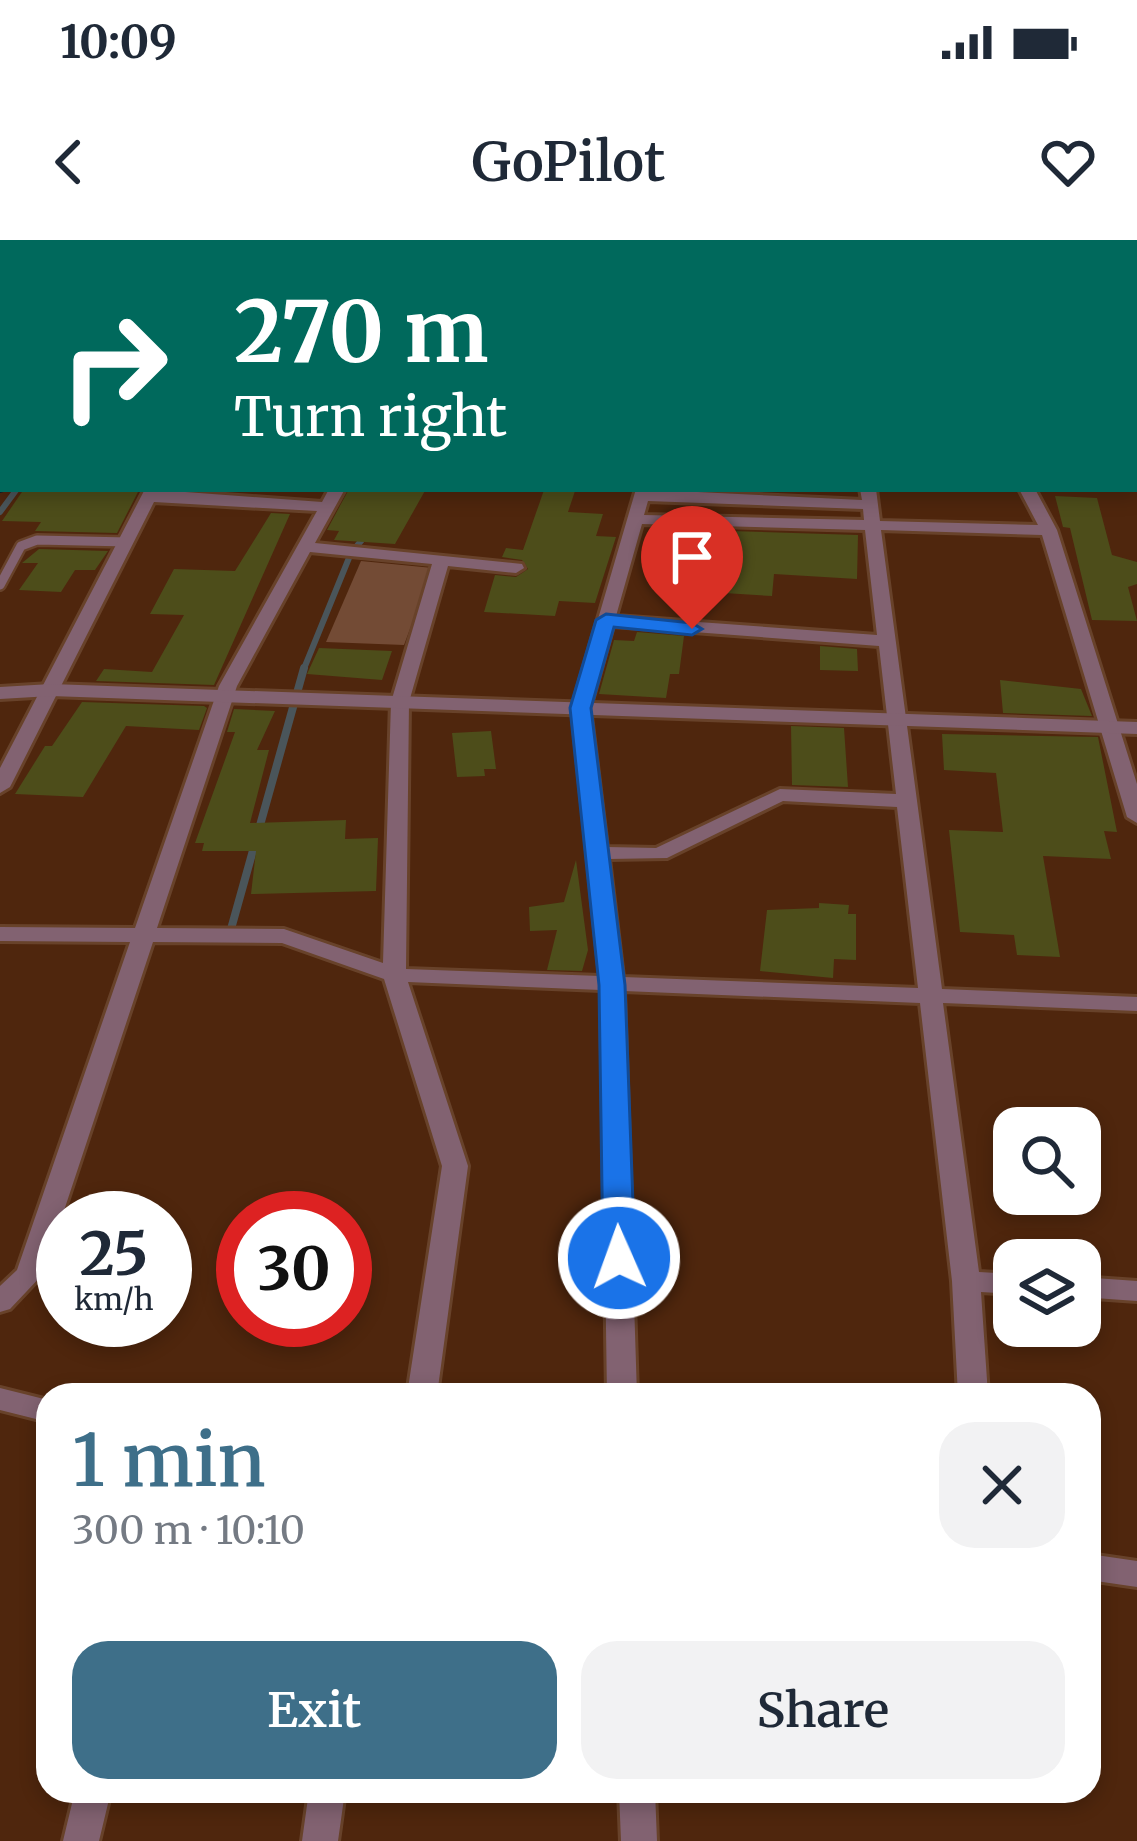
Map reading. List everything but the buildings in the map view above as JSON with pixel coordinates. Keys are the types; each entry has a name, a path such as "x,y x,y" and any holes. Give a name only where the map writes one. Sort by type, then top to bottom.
{"street":[{"path":"0,1302 29,1274 226,696 335,492"},
{"path":"622,1383 612,985 580,708 643,492 869,497 966,1281 973,1383"},
{"path":"1029,492 1049,530 1137,818"},
{"path":"0,788 152,493 327,507"},
{"path":"635,519 1049,530"},
{"path":"306,547 516,568"},
{"path":"424,1383 455,1166 394,975 400,702 441,561"},
{"path":"606,620 885,641"},
{"path":"0,693 51,690 1137,728"},
{"path":"599,853 660,854 780,795 904,801"},
{"path":"0,934 284,936 394,975 1137,1004"},
{"path":"966,1281 993,1283"},
{"path":"1101,1289 1137,1291"},
{"path":"0,1399 36,1408"},
{"path":"1101,1570 1137,1574"},
{"path":"81,1841 90,1803"},
{"path":"320,1841 325,1803"},
{"path":"637,1803 639,1841"}],"lane":[{"path":"0,585 21,546 37,540 128,542"}],"shaded area":[{"path":"361,561 433,568 404,645 326,642"}],"waterway":[{"path":"0,512 15,492"},
{"path":"304,670 351,553 366,535"},
{"path":"231,929 304,670"}],"route":[{"path":"619,1258 612,985 580,708 606,620 692,629"}]}
